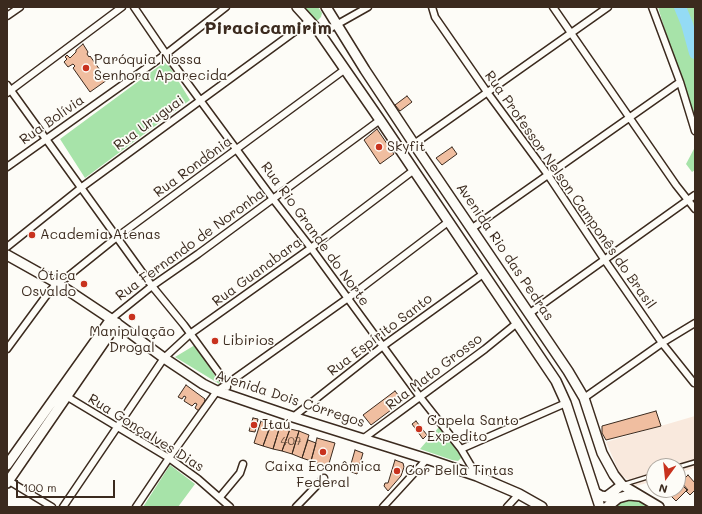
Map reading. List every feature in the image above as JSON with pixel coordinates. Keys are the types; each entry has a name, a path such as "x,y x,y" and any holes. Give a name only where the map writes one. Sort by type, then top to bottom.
{"main road":[{"name":"Avenida Rio das Pedras","path":"297,7 308,21 317,29 439,206 448,222 556,381 566,403 600,507"},
{"name":"Avenida Rio das Pedras","path":"326,7 336,25 414,144 568,371 584,398 602,453 614,476 622,485 659,507"},
{"path":"448,222 453,214 471,229"},
{"name":"Avenida Dois Córregos","path":"7,255 57,283 114,321 164,358 217,392 364,438 477,476 519,494 542,507"},
{"path":"7,479 66,396 114,321"},
{"path":"7,465 114,321"},
{"path":"596,494 606,497 622,485"},
{"path":"607,507 613,501 623,496 641,496"}],"street":[{"path":"7,16 20,7"},
{"path":"122,7 8,90 47,139 152,286 227,384 227,395"},
{"name":"Rua Rio Grande do Norte","path":"134,7 166,54 238,149 382,346 461,449 477,476"},
{"name":"Rua Bolívia","path":"7,167 166,54 226,7"},
{"path":"317,29 325,30 368,7"},
{"name":"Rua Professor Nelson Camponês do Brasil","path":"432,7 435,17 548,175 662,343 694,383"},
{"path":"553,7 695,209"},
{"path":"414,144 608,7"},
{"path":"652,7 680,82 695,131"},
{"name":"Rua Uruguai","path":"7,247 82,187 308,21"},
{"name":"Rua Rondônia","path":"7,349 57,283 66,278 117,238 344,70"},
{"path":"471,229 680,82"},
{"name":"Rua Fernando de Noronha","path":"114,321 152,286 198,254 380,120"},
{"name":"Rua Guanabara","path":"63,507 164,358 190,334 311,248 414,170"},
{"path":"530,313 695,195"},
{"path":"136,507 169,458 217,392 348,298 448,222"},
{"name":"Rua Espírito Santo","path":"293,417 382,346 483,274"},
{"name":"Rua Mato Grosso","path":"364,438 485,349 517,323"},
{"path":"584,398 662,343 695,323"},
{"name":"Rua Gonçalves Dias","path":"66,396 169,458 198,479 230,507"},
{"path":"461,449 566,403"},
{"path":"383,507 427,459"},
{"path":"220,497 240,473 243,464"},
{"path":"296,507 324,478"},
{"path":"7,479 52,507"},
{"path":"507,507 519,494"}],"lane":[{"path":"622,485 646,478"}],"shaded area":[{"path":"695,416 695,468 686,471 686,458 646,458 646,483 636,486 620,474 606,442"}],"green space":[{"path":"303,7 318,7 322,13 321,17 318,20 314,20"},
{"path":"658,7 695,7 695,118 672,54"},
{"path":"166,61 190,100 85,178 60,139"},
{"path":"695,147 695,170 692,172 686,164"},
{"path":"195,345 221,385 175,357"},
{"path":"439,427 460,454 461,458 458,461 420,449"},
{"path":"170,465 195,484 178,507 143,507"},
{"path":"622,501 638,501 650,505 647,507 613,507"}],"building":[{"name":"Paróquia Nossa Senhora Aparecida","path":"83,44 89,57 90,56 107,80 90,92 73,68 75,66 73,64 68,67 64,62 67,59 65,57 67,55 70,58"},
{"path":"407,96 412,102 400,111 395,105"},
{"name":"Skyfit","path":"377,129 394,154 380,164 364,140"},
{"path":"452,147 457,154 442,165 436,158"},
{"path":"186,385 205,399 204,404 199,411 195,408 197,404 195,403 192,406 184,401 186,397 184,396 182,399 178,397"},
{"path":"395,391 403,401 371,425 363,415"},
{"path":"656,411 661,426 606,440 602,433 602,426"},
{"name":"Itaú","path":"253,418 258,419 255,432 249,431"},
{"path":"261,421 271,425 263,446 254,443"},
{"name":"Capela Santo Expedito","path":"416,421 427,435 423,439 412,424"},
{"path":"271,423 280,426 273,449 263,446"},
{"path":"280,426 290,429 282,451 273,449"},
{"path":"290,429 299,431 292,454 282,451"},
{"path":"299,431 309,435 302,458 292,454"},
{"name":"Caixa Econômica Federal","path":"317,438 335,443 328,467 311,461"},
{"path":"308,440 316,443 311,461 302,458"},
{"path":"355,450 363,453 357,474 349,471"},
{"name":"Cor Bella Tintas","path":"395,460 403,463 404,467 401,476 388,491 384,486 385,483 388,483"},
{"path":"688,475 695,483 695,490 690,495 686,491 688,490 686,488 686,477"}],"waterway":[{"path":"680,7 687,24 695,53"}],"place":[{"name":"Paróquia Nossa Senhora Aparecida","path":"86,68"},
{"name":"Skyfit","path":"379,147"},
{"name":"Academia Atenas","path":"32,235"},
{"name":"Ótica Osvaldo","path":"84,284"},
{"name":"Manipulação Drogal","path":"132,317"},
{"name":"Libirios","path":"215,341"},
{"name":"Itaú","path":"254,425"},
{"name":"Capela Santo Expedito","path":"419,429"},
{"name":"Caixa Econômica Federal","path":"323,452"},
{"name":"Cor Bella Tintas","path":"397,471"}],"district":[{"name":"Piracicamirim","path":"268,28"}]}
